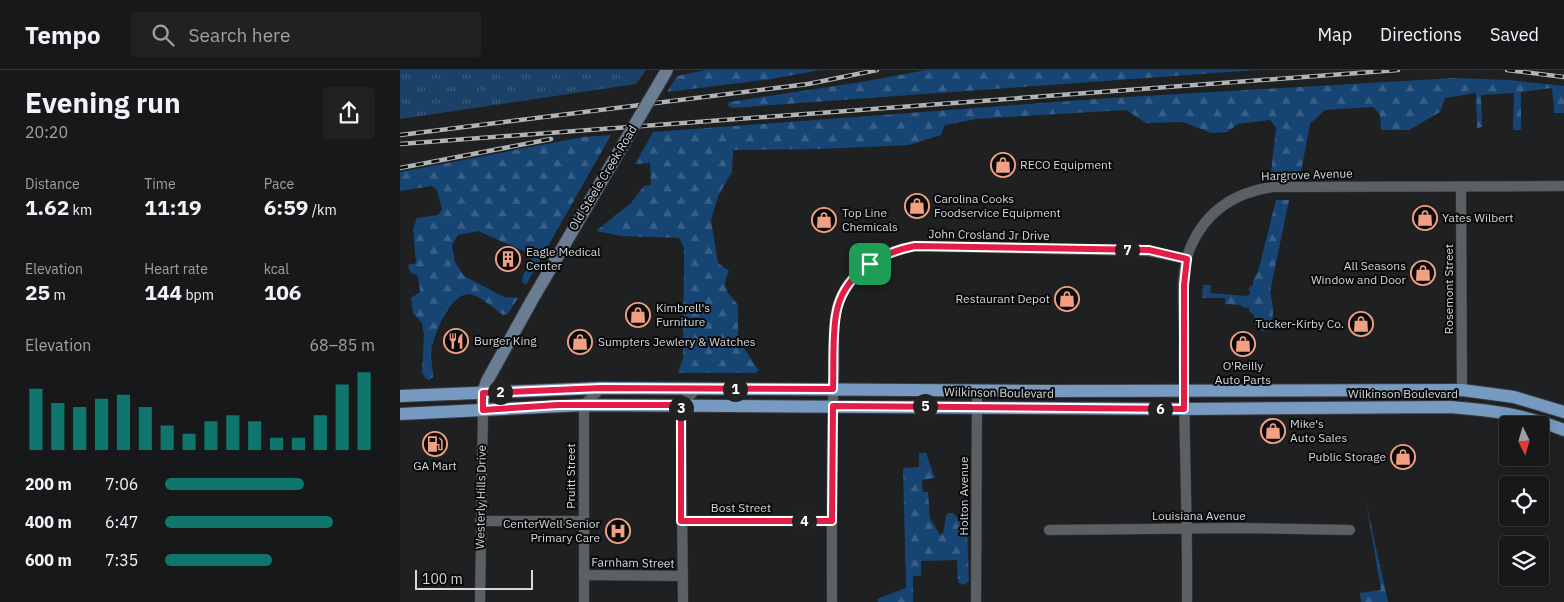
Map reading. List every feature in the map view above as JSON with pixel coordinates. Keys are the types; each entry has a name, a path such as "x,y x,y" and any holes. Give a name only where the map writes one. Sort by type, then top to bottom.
{"main road":[{"name":"Old Steele Creek Road","path":"483,393 487,381 532,300 667,70"},
{"name":"Wilkinson Boulevard","path":"400,396 601,388 1183,391 1462,390 1514,397 1564,412"},
{"name":"Westerly Hills Drive","path":"483,393 483,410"},
{"name":"Wilkinson Boulevard","path":"400,414 584,405 1184,409 1450,407 1483,409 1510,414 1564,430"}],"street":[{"name":"Hargrove Avenue","path":"1188,602 1183,391 1184,285 1190,248 1199,230 1210,217 1236,198 1253,190 1273,187 1564,186"},
{"name":"Rosemont Street","path":"1461,187 1462,390"},
{"name":"John Crosland Jr Drive","path":"832,602 833,389 836,315 840,299 848,284 860,272 882,256 899,249 915,246 1149,250 1187,259"},
{"path":"584,405 601,388"},
{"path":"683,602 681,405 696,389"},
{"name":"Holton Avenue","path":"976,602 977,390"},
{"name":"Pruitt Street","path":"584,405 584,602"},
{"name":"Westerly Hills Drive","path":"480,602 483,410"},
{"path":"480,522 583,521"},
{"name":"Bost Street","path":"681,521 832,521"},
{"name":"Louisiana Avenue","path":"1049,530 1350,530"},
{"name":"Farnham Street","path":"584,575 683,576"}],"green space":[{"path":"400,70 646,70 636,84 400,119"},
{"path":"706,70 820,70 771,79 667,92 677,76"},
{"path":"927,70 1256,70 732,108 728,106 729,102"},
{"path":"1455,78 1509,80 1564,86 1564,113 1554,113 1552,88 1521,92 1521,130 1513,130 1514,93 1481,95 1482,127 1477,128 1476,93 1445,98 1440,112 1409,130 1381,130 1380,115 1373,107 1325,110 1310,124 1301,172 1271,173 1276,128 1270,120 1238,124 1227,132 1211,133 1183,122 1146,123 1126,110 976,119 945,125 941,135 909,145 733,150 732,172 718,196 711,220 718,263 729,271 725,285 728,293 738,305 738,339 759,371 755,373 678,373 683,358 684,262 684,248 679,238 621,236 596,231 631,203 644,186 651,185 650,163 635,164 653,132 1110,98"},
{"path":"611,135 526,285 522,282 523,275 532,260 531,254 478,231 458,235 452,245 455,262 464,276 504,297 518,298 508,314 503,315 473,295 465,295 457,299 444,315 432,345 433,377 429,380 425,378 422,372 424,335 422,323 413,313 411,298 420,292 418,276 410,272 408,265 416,263 413,229 417,218 438,215 442,209 437,190 432,186 400,191 400,172 583,137"},
{"path":"1276,200 1289,200 1270,292 1273,314 1270,324 1263,332 1254,322 1254,315 1249,311 1249,308 1242,307 1241,305 1225,304 1225,298 1202,298 1203,285 1211,285 1210,293 1246,296 1250,294 1249,288 1253,284 1253,280 1258,272"},
{"path":"919,453 926,453 935,478 922,480 923,492 928,492 930,518 940,535 943,533 947,513 953,513 967,527 969,582 963,585 958,582 957,560 921,561 921,576 913,576 913,602 878,602 877,599 906,588 903,468 919,467"},
{"path":"1366,502 1388,602 1361,602 1360,593 1381,590"}],"railway":[{"path":"400,135 808,84 877,70"},
{"path":"400,144 1398,70"},
{"path":"1507,70 1564,77"},
{"path":"400,168 551,139"}],"place":[{"name":"RECO Equipment","path":"1003,165"},
{"name":"Carolina Cooks Foodservice Equipment","path":"917,206"},
{"name":"Yates Wilbert","path":"1425,218"},
{"name":"Top Line Chemicals","path":"824,220"},
{"name":"Eagle Medical Center","path":"508,259"},
{"name":"All Seasons Window and Door","path":"1423,273"},
{"name":"Restaurant Depot","path":"1067,299"},
{"name":"Kimbrell's Furniture","path":"638,315"},
{"name":"Tucker-Kirby Co.","path":"1361,324"},
{"name":"Burger King","path":"456,341"},
{"name":"Sumpters Jewlery & Watches","path":"580,342"},
{"name":"O'Reilly Auto Parts","path":"1243,344"},
{"name":"Mike's Auto Sales","path":"1273,431"},
{"name":"GA Mart","path":"435,444"},
{"name":"Public Storage","path":"1403,457"},
{"name":"CenterWell Senior Primary Care","path":"618,531"}],"route":[{"path":"915,246 1149,250 1187,259 1184,285 1184,409 833,406 832,521 681,521 681,405 558,405 483,410 483,393 601,388 833,389 836,315 840,299 848,284 870,264 882,256 899,249 915,246"}]}
